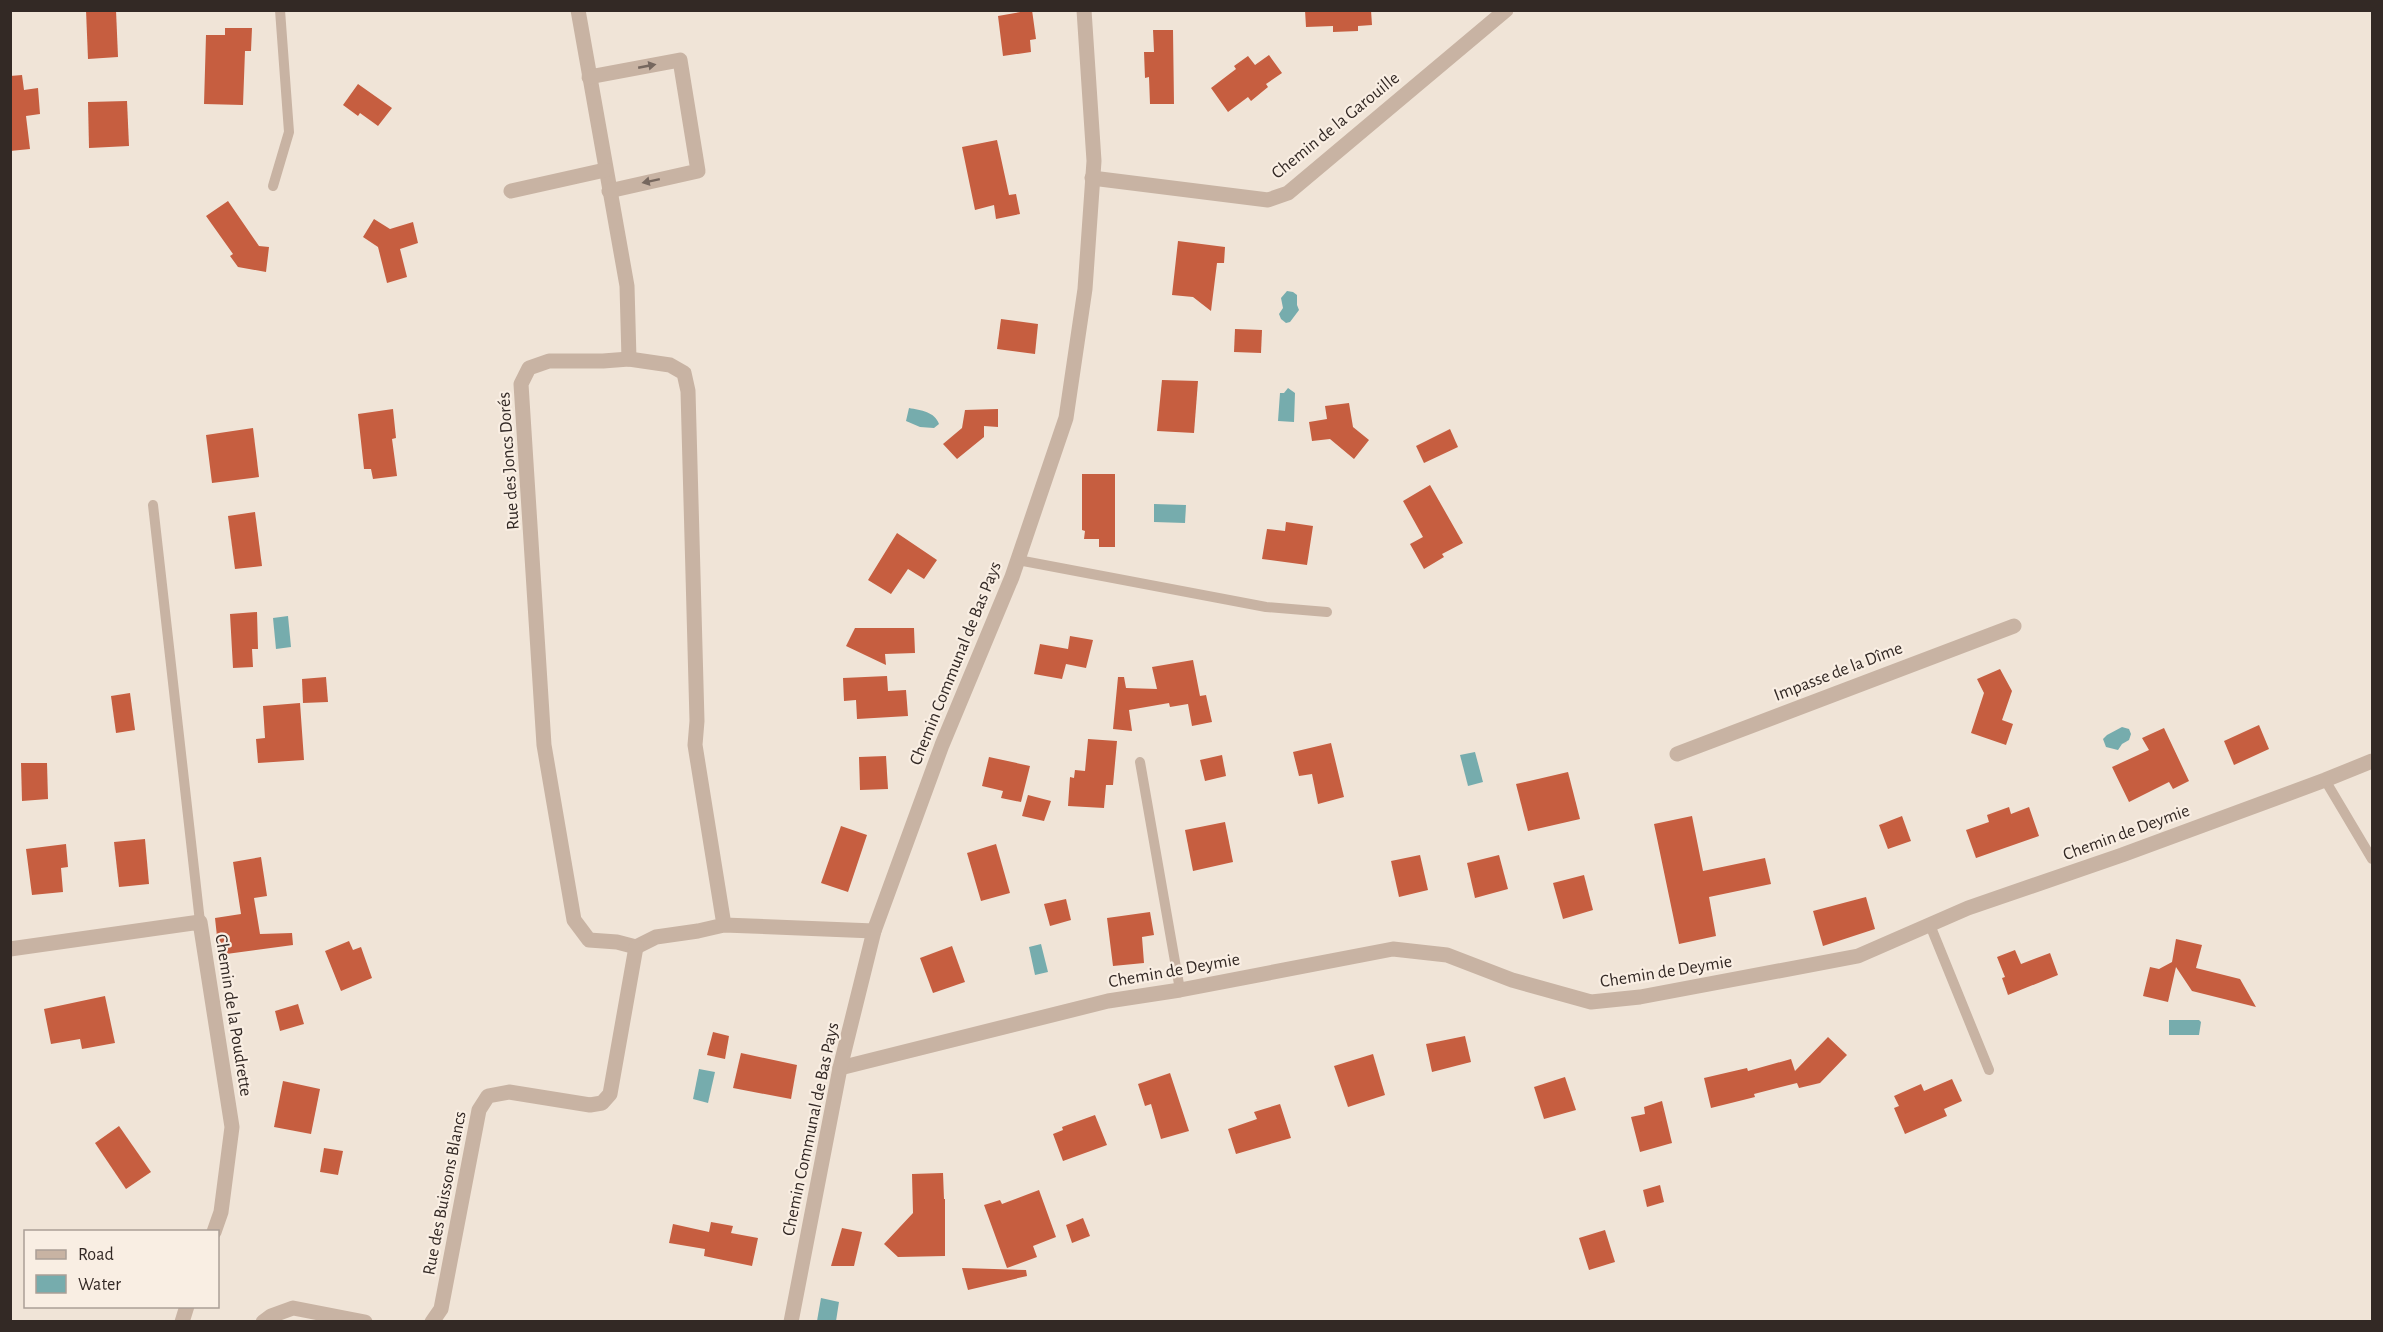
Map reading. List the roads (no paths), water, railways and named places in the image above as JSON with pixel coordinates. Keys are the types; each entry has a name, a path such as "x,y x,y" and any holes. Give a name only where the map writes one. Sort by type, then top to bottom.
{"street":[{"path":"578,10 627,286 629,359"},
{"name":"Chemin Communal de Bas Pays","path":"791,1322 840,1068 874,932 942,745 1018,560 1066,418 1085,289 1094,161 1084,10"},
{"name":"Chemin de la Garouille","path":"1092,178 1268,200 1288,193 1506,10"},
{"path":"590,78 680,60 698,171 609,190"},
{"path":"511,191 605,170"},
{"name":"Rue des Joncs Dorés","path":"636,947 617,942 589,940 574,920 544,745 521,384 529,369 549,361 603,362 629,359 670,365 684,373 688,391 697,721 695,745 724,925"},
{"name":"Impasse de la Dîme","path":"1677,754 2014,626"},
{"name":"Chemin de Deymie","path":"840,1068 1108,1001 1180,990 1393,949 1447,955 1512,980 1591,1002 1640,997 1857,956 1968,908 2111,859 2373,761"},
{"name":"Chemin de la Poudrette","path":"10,949 200,922 232,1127 221,1212 215,1230"},
{"path":"636,947 656,937 698,932 724,925 874,932"},
{"name":"Rue des Buissons Blancs","path":"432,1322 441,1309 479,1110 488,1096 509,1092 590,1105 602,1103 610,1094 636,947"},
{"path":"264,1322 271,1316 293,1308 365,1322"}],"lane":[{"path":"273,186 289,132 280,10"},
{"path":"153,505 200,922"},
{"path":"1018,560 1266,607 1327,612"},
{"path":"1140,762 1180,990"},
{"path":"2325,780 2373,859"},
{"path":"1930,925 1989,1070"}],"water":[{"path":"1287,291 1297,295 1299,310 1290,322 1286,323 1279,314 1283,308 1281,298"},
{"path":"1288,388 1295,393 1294,422 1278,421 1280,393 1284,393"},
{"path":"909,408 931,414 939,424 934,428 920,427 906,421"},
{"path":"1154,504 1186,505 1185,523 1154,522"},
{"path":"288,616 291,647 276,649 273,618"},
{"path":"2122,727 2129,729 2131,734 2129,740 2118,750 2106,747 2103,739"},
{"path":"1475,752 1483,782 1468,786 1460,755"},
{"path":"1041,944 1048,972 1035,975 1029,947"},
{"path":"2169,1020 2199,1020 2201,1022 2199,1035 2169,1035"},
{"path":"699,1069 715,1072 708,1103 693,1099"},
{"path":"821,1298 839,1302 836,1321 817,1321"}]}
